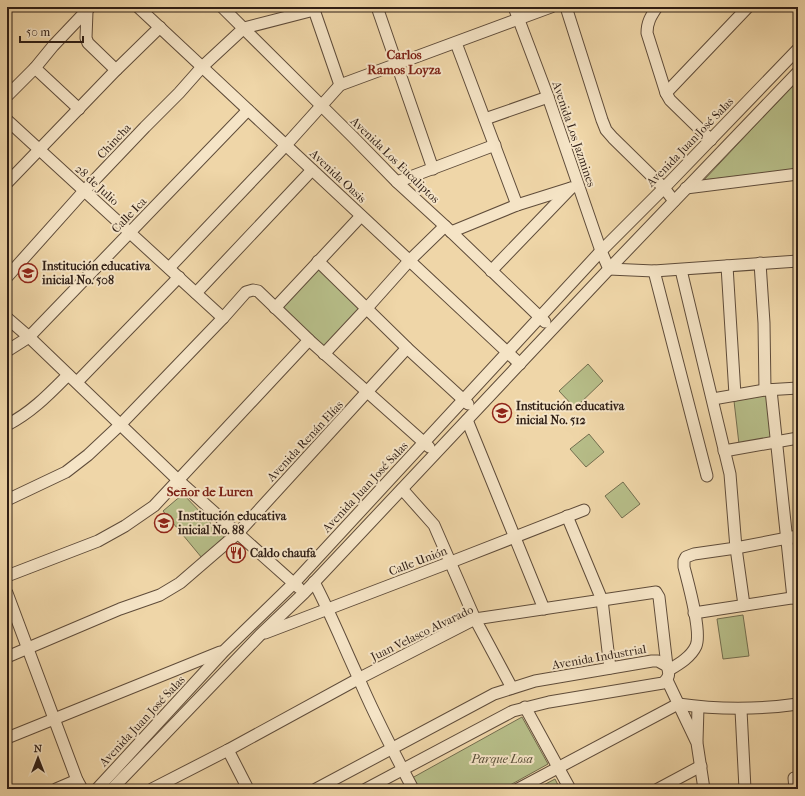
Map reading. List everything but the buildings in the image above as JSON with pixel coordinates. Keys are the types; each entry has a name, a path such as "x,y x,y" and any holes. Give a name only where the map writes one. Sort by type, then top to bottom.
{"street":[{"name":"Avenida Oasis","path":"138,7 520,364"},
{"name":"Avenida Los Eucaliptos","path":"222,7 397,182 552,329"},
{"path":"377,7 433,169"},
{"name":"Avenida Los Jazmines","path":"514,7 548,97 574,185 609,269"},
{"path":"169,268 286,145 340,85 396,63 456,43 551,7"},
{"path":"566,7 606,130 664,188 674,201"},
{"path":"657,7 650,18 647,26 647,33 666,93 670,100 711,140"},
{"path":"666,93 748,7"},
{"path":"244,28 313,8 340,85"},
{"path":"88,9 86,38 88,43 116,70"},
{"path":"7,96 35,68 53,46 88,9"},
{"path":"7,184 39,149 160,27"},
{"name":"Chincha","path":"7,277 84,191 179,93 202,67 244,28"},
{"path":"456,43 517,205"},
{"name":"Avenida Juan José Salas","path":"97,789 224,651 294,583 601,252 798,49"},
{"path":"35,68 79,108"},
{"path":"609,269 798,72"},
{"path":"485,119 548,97"},
{"name":"Calle Ica","path":"7,351 29,337 248,110"},
{"name":"28 de Julio","path":"7,120 223,318"},
{"path":"397,182 495,145"},
{"path":"196,293 312,170"},
{"path":"686,188 798,174"},
{"path":"324,354 368,308 409,261 448,229 574,185"},
{"path":"491,271 574,185"},
{"path":"275,308 361,216"},
{"path":"318,261 368,308 407,348 475,411"},
{"path":"609,269 654,271 681,270 798,261"},
{"path":"694,613 796,598 786,538 768,390 760,263"},
{"path":"726,266 735,396"},
{"name":"Avenida Juan José Salas","path":"112,789 260,635 314,582 609,269"},
{"path":"681,270 730,474 736,548 744,605"},
{"path":"654,271 707,476"},
{"path":"7,425 22,417 72,379 179,277"},
{"path":"7,500 66,472 88,455 120,425 246,292 252,290 258,291 324,354 436,453"},
{"path":"7,318 29,337 178,480 304,592"},
{"path":"7,576 98,541 114,533 154,506 309,340"},
{"name":"Avenida Renán Elías","path":"7,657 120,609 160,595 180,583 238,533 407,348"},
{"path":"713,399 768,390 798,388"},
{"path":"467,420 544,609"},
{"path":"724,451 798,438"},
{"path":"402,489 434,525 475,619 512,688"},
{"name":"Calle Unión","path":"7,738 328,608 584,510"},
{"path":"567,516 602,600 610,668"},
{"path":"366,789 513,711 549,702 663,683 668,672 687,658 697,645 698,633 684,567 686,557 694,554 736,548 798,536"},
{"path":"314,582 328,608 358,679 391,749 413,789"},
{"name":"Juan Velasco Alvarado","path":"152,789 228,750 358,679 475,619 656,592 659,597 668,672"},
{"path":"7,593 79,785 56,789"},
{"name":"Avenida Industrial","path":"316,789 494,694 512,688 535,681 652,661 665,663 668,672"},
{"path":"668,672 678,704 697,744"},
{"path":"518,789 678,704 741,710 798,704"},
{"path":"525,707 570,789"},
{"path":"698,707 697,744 704,789"},
{"path":"741,710 745,789"},
{"path":"154,727 163,735"},
{"path":"228,750 248,789"},
{"path":"658,789 701,766"},
{"path":"795,789 794,778 798,778"}],"green space":[{"path":"798,80 798,169 704,180"},
{"path":"317,268 362,310 326,348 281,306"},
{"path":"588,364 603,381 575,408 559,391"},
{"path":"768,395 773,439 739,444 734,401"},
{"path":"589,434 604,452 586,467 570,449"},
{"path":"623,482 640,504 622,518 605,496"},
{"path":"183,494 224,537 202,558 163,511"},
{"path":"743,615 749,656 723,659 717,619"},
{"name":"Parque Losa","path":"522,717 548,764 503,789 418,789 412,778"},
{"path":"555,779 560,789 536,789"}],"place":[{"name":"Institución educativa inicial No. 508","path":"28,273"},
{"name":"Institución educativa inicial No. 512","path":"502,413"},
{"name":"Institución educativa inicial No. 88","path":"164,523"},
{"name":"Caldo chaufa","path":"236,553"}],"district":[{"name":"Carlos Ramos Loyza","path":"404,62"},
{"name":"Señor de Luren","path":"210,491"}]}
